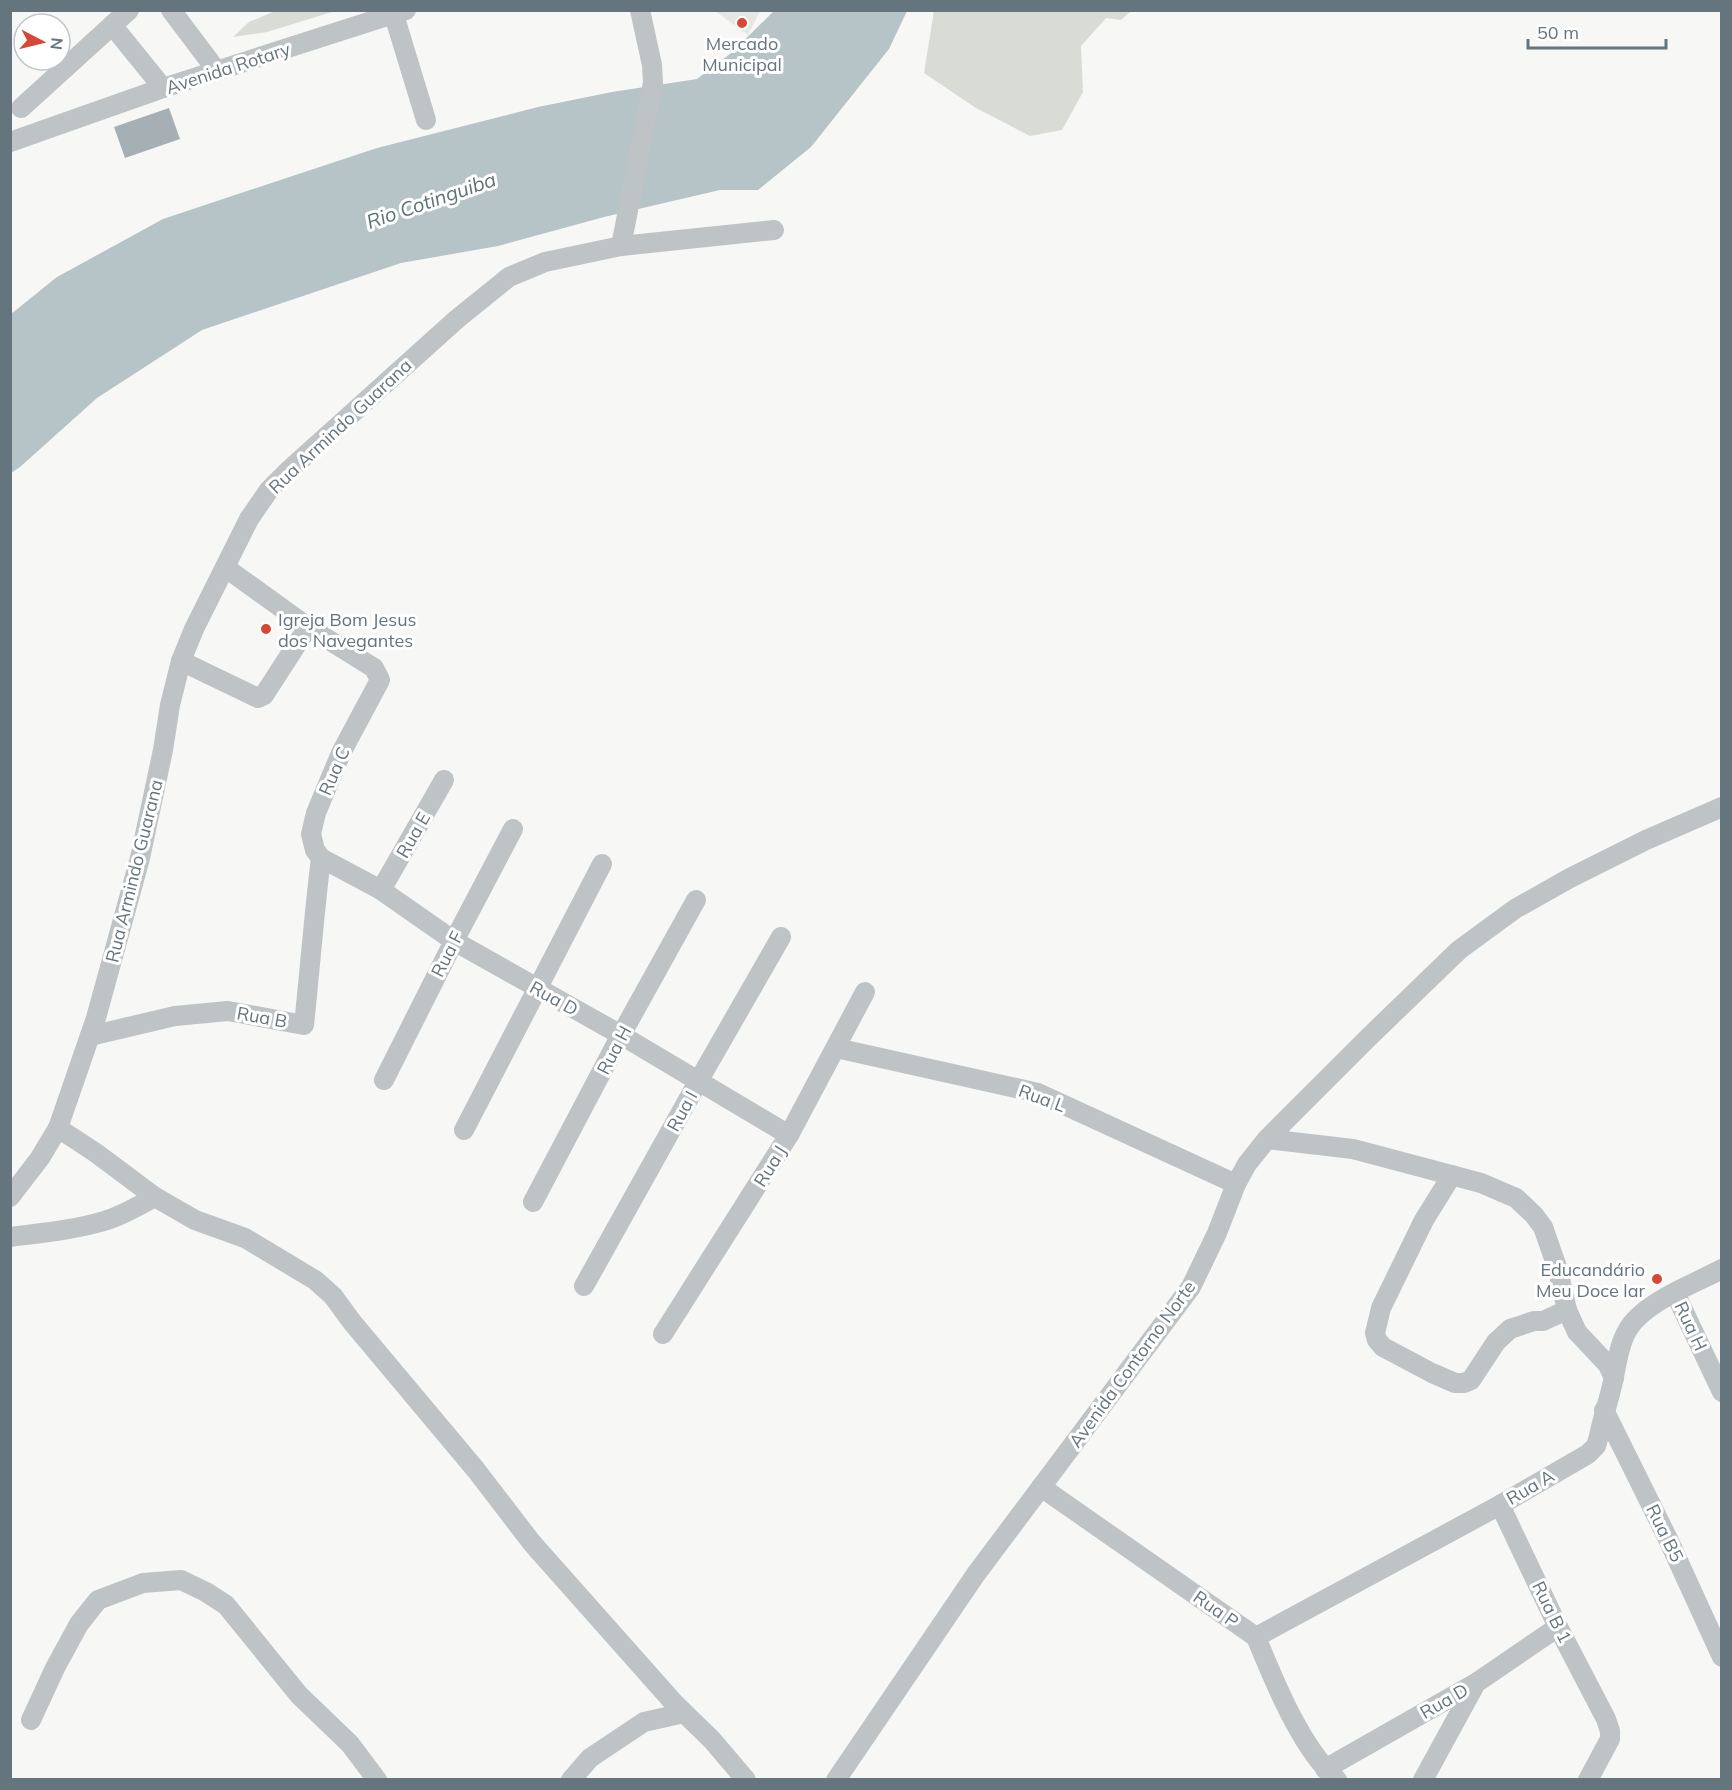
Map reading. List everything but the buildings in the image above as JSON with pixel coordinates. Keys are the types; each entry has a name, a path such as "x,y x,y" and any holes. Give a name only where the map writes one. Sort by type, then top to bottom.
{"street":[{"path":"50,127 16,104 129,10"},
{"path":"171,10 217,71"},
{"path":"621,246 653,82 652,65 640,10"},
{"path":"400,13 426,120"},
{"name":"Avenida Rotary","path":"10,142 163,88 400,13"},
{"path":"112,25 163,88"},
{"name":"Rua Armindo Guarana","path":"10,1197 40,1158 58,1128 96,1018 140,858 170,705 181,662 194,629 249,519 269,490 484,296 509,277 545,262 621,246 774,230"},
{"path":"181,662 258,698 264,695 308,627 226,568"},
{"name":"Rua C","path":"308,627 374,668 380,680 341,753 316,813 311,834 315,850 321,858"},
{"name":"Rua E","path":"381,890 444,780"},
{"name":"Avenida Contorno Norte","path":"836,1779 976,1574 1191,1287 1217,1233 1236,1184 1247,1164 1267,1139 1459,950 1515,909 1646,840 1722,807"},
{"name":"Rua F","path":"384,1080 513,829"},
{"name":"Rua B","path":"90,1036 175,1016 228,1011 304,1025 321,858"},
{"name":"Rua D","path":"321,858 381,890 454,941 699,1080 789,1135"},
{"path":"464,1130 602,864"},
{"name":"Rua H","path":"533,1202 621,1035 696,900"},
{"name":"Rua I","path":"584,1286 781,937"},
{"name":"Rua J","path":"663,1334 789,1135 865,992"},
{"name":"Rua L","path":"836,1048 1038,1093 1236,1184"},
{"path":"58,1128 155,1197 195,1220 245,1238 315,1280 333,1296 352,1322 476,1470 532,1543 746,1779"},
{"path":"1267,1139 1353,1149 1481,1183 1516,1198 1543,1227 1558,1270 1567,1310 1577,1332 1608,1365 1614,1378"},
{"path":"1452,1175 1424,1220 1381,1308 1375,1333 1377,1340 1383,1347 1432,1373 1455,1383 1464,1383 1471,1380 1496,1342 1510,1329 1528,1322 1543,1321 1567,1310"},
{"path":"10,1237 58,1231 103,1221 129,1212 155,1197"},
{"name":"Rua A","path":"1256,1637 1588,1454 1596,1446 1620,1349 1629,1326 1656,1303 1722,1269"},
{"name":"Rua H","path":"1675,1293 1722,1392"},
{"name":"Rua B5","path":"1604,1410 1668,1539 1722,1657"},
{"name":"Rua P","path":"1041,1487 1256,1637 1270,1671 1305,1740 1331,1774"},
{"name":"Rua B 1","path":"1500,1504 1610,1731 1610,1739 1588,1779"},
{"path":"30,1720 79,1623 98,1600 143,1583 181,1580 226,1605 299,1695 350,1744 377,1779"},
{"name":"Rua D","path":"1331,1774 1476,1683 1558,1627"},
{"path":"1424,1779 1476,1683"},
{"path":"572,1779 590,1758 644,1722 684,1713"}],"shaded area":[{"path":"934,10 1131,11 1121,20 1106,18 1081,46 1083,92 1062,130 1030,136 976,108 924,73"},
{"path":"275,11 335,11 267,32 233,37 249,22"},
{"name":"Mercado Municipal","path":"715,11 760,11 748,35"}],"water":[{"name":"Rio Cotinguiba","path":"774,11 907,11 889,49 811,147 758,190 720,190 604,217 498,246 401,263 202,330 97,398 11,473 11,314 57,277 163,219 377,148 538,107 612,92 697,79 730,54"}],"place":[{"name":"Mercado Municipal","path":"742,23"},
{"name":"Igreja Bom Jesus dos Navegantes","path":"266,629"},
{"name":"Educandário Meu Doce lar","path":"1657,1279"}]}
